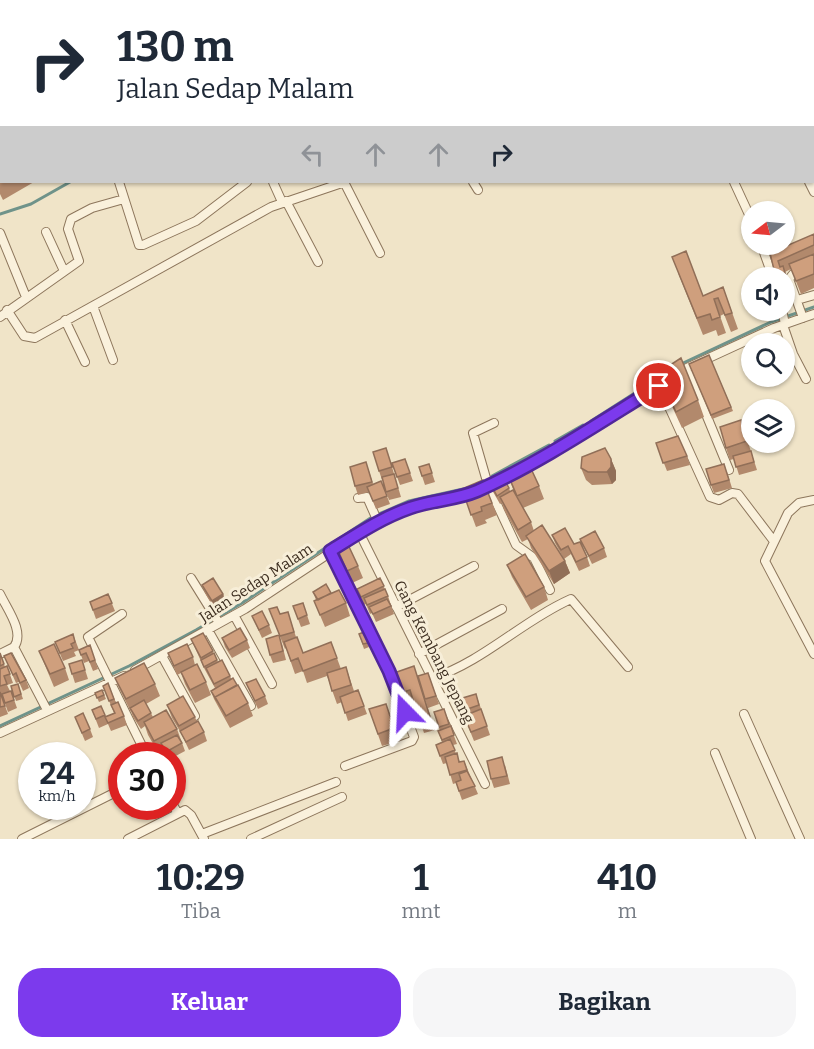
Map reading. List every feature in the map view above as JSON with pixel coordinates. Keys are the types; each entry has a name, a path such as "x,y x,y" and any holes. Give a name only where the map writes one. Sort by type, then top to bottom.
{"street":[{"path":"119,183 139,244 143,246 191,224 246,183"},
{"path":"274,183 318,262"},
{"path":"7,310 24,336 29,339 284,202 341,183"},
{"path":"345,183 380,252"},
{"path":"474,183 477,190"},
{"path":"734,183 743,201"},
{"path":"0,317 79,261 68,229 71,219 92,208 123,199"},
{"path":"46,232 64,271"},
{"path":"0,233 26,297"},
{"path":"765,255 769,267"},
{"path":"768,264 777,261"},
{"path":"800,310 790,276 814,266"},
{"path":"800,310 814,295"},
{"path":"93,306 113,360"},
{"name":"Jalan Sedap Malam","path":"795,312 800,310 814,314"},
{"path":"65,320 86,362"},
{"name":"Jalan Sedap Malam","path":"0,733 44,706 109,676 162,656 208,630 216,618 234,615 359,532 376,517 459,497 486,480 570,441 687,368 777,321"},
{"path":"784,321 793,354 806,379"},
{"path":"687,368 729,470"},
{"path":"659,386 710,497 718,500 732,493 738,494 773,540"},
{"path":"494,423 473,434 486,480 516,545 534,558 550,590"},
{"path":"358,498 367,497 376,517"},
{"path":"814,500 792,508 773,540 765,561 814,654"},
{"name":"Gang Kembang Jepang","path":"359,532 485,784"},
{"path":"330,551 389,671 414,737 407,743 345,766"},
{"path":"396,607 474,566"},
{"path":"191,578 216,618"},
{"path":"0,594 18,634 18,641 14,647 0,654"},
{"path":"433,678 472,662 534,620 571,599 628,667"},
{"path":"419,654 502,609"},
{"path":"122,614 88,637 140,742"},
{"path":"234,615 272,684"},
{"path":"208,630 250,706"},
{"path":"14,647 44,706"},
{"path":"162,656 195,716"},
{"path":"744,714 800,839"},
{"path":"715,753 751,839"},
{"path":"186,810 203,836 336,782"},
{"path":"22,839 108,796"},
{"path":"251,839 342,797"},
{"path":"128,839 162,820"}],"building":[{"path":"814,234 814,245 795,253 795,242"},
{"path":"686,251 703,296 723,287 732,313 725,315 718,298 714,299 720,317 712,320 710,314 697,318 672,257"},
{"path":"814,254 814,274 796,281 795,267 790,267 789,264"},
{"path":"770,255 792,255 778,261 780,267 773,267"},
{"path":"709,355 731,407 711,415 689,364"},
{"path":"681,358 698,400 676,412 658,373"},
{"path":"741,420 741,443 726,448 720,427"},
{"path":"678,436 687,456 663,463 656,443"},
{"path":"386,448 392,467 379,471 373,452"},
{"path":"605,448 611,459 611,467 607,472 588,472 581,468 582,457"},
{"path":"752,453 754,462 736,467 733,456"},
{"path":"405,459 410,473 397,477 392,463"},
{"path":"527,460 539,486 517,496 506,470"},
{"path":"366,462 372,482 355,486 350,467"},
{"path":"429,464 432,473 422,476 419,467"},
{"path":"724,464 729,480 711,485 706,469"},
{"path":"394,474 398,488 386,492 382,477"},
{"path":"501,474 509,488 497,496 489,481"},
{"path":"483,480 492,503 481,507 482,511 471,515 462,489"},
{"path":"381,481 387,496 373,501 367,487"},
{"path":"513,490 531,522 518,530 500,497"},
{"path":"542,525 565,561 549,571 526,536"},
{"path":"565,528 574,544 580,542 587,557 576,562 568,546 561,550 552,535"},
{"path":"595,531 604,548 589,556 580,539"},
{"path":"344,536 358,566 347,571 334,541"},
{"path":"525,554 544,587 526,597 507,565"},
{"path":"213,578 223,594 212,601 202,585"},
{"path":"380,578 384,586 361,597 357,589"},
{"path":"326,584 331,593 318,600 313,592"},
{"path":"385,589 388,596 367,605 364,598"},
{"path":"339,590 346,603 320,615 314,601"},
{"path":"108,594 112,603 93,610 90,602"},
{"path":"387,599 391,606 373,614 369,607"},
{"path":"303,603 307,615 298,619 293,606"},
{"path":"277,607 280,614 288,612 294,632 280,636 269,609"},
{"path":"262,611 269,625 259,630 252,616"},
{"path":"240,628 247,640 229,650 222,638"},
{"path":"364,632 368,643 363,644 359,634"},
{"path":"203,633 213,651 201,658 191,639"},
{"path":"73,634 75,642 71,644 73,648 60,653 55,642"},
{"path":"279,635 283,651 270,655 266,639"},
{"path":"297,637 303,653 331,642 337,658 303,671 298,658 291,661 284,642"},
{"path":"54,644 65,668 50,674 39,651"},
{"path":"187,644 193,657 174,666 168,653"},
{"path":"90,645 95,660 90,662 86,653 81,655 79,650"},
{"path":"0,653 4,664 0,666"},
{"path":"11,653 26,680 20,683 16,673 13,675 4,656"},
{"path":"214,653 217,660 204,667 201,660"},
{"path":"82,660 85,670 72,674 69,664"},
{"path":"222,660 230,676 214,684 206,668"},
{"path":"144,663 155,684 126,699 115,678"},
{"path":"197,664 206,682 190,690 181,672"},
{"path":"7,666 10,674 4,676 7,684 0,686 0,669"},
{"path":"414,666 430,717 419,720 410,690 400,693 394,673"},
{"path":"346,667 351,685 332,691 327,673"},
{"path":"428,673 436,696 425,699 418,676"},
{"path":"233,678 237,685 215,697 217,701 211,691"},
{"path":"256,679 265,696 255,701 246,683"},
{"path":"108,683 114,699 109,701 103,686"},
{"path":"18,684 21,694 14,697 11,686"},
{"path":"238,685 248,703 226,716 215,697"},
{"path":"102,690 104,695 97,698 95,693"},
{"path":"358,690 364,706 345,713 340,697"},
{"path":"11,691 14,700 5,703 2,694"},
{"path":"0,692 5,706 0,707"},
{"path":"476,694 479,705 462,711 459,699"},
{"path":"183,696 195,717 179,726 167,705"},
{"path":"144,700 151,713 138,721 130,708"},
{"path":"118,702 124,716 108,723 105,717 115,713 111,705"},
{"path":"386,704 394,728 378,734 369,709"},
{"path":"101,706 105,715 96,719 92,710"},
{"path":"444,709 449,724 439,727 434,712"},
{"path":"481,709 487,726 471,732 464,716"},
{"path":"166,710 177,729 154,741 144,722"},
{"path":"83,713 90,729 82,733 75,717"},
{"path":"198,721 204,732 186,742 180,731"},
{"path":"451,726 454,735 442,740 438,731"},
{"path":"177,735 181,742 163,742"},
{"path":"450,739 455,750 440,756 436,745"},
{"path":"457,753 459,762 464,761 467,770 450,775 445,757"},
{"path":"502,757 507,776 491,779 487,761"},
{"path":"467,771 475,786 459,791 456,782 461,780 459,774"}],"waterway":[{"path":"0,214 31,204 68,183"},
{"path":"681,364 771,322 814,307"},
{"path":"591,421 663,375"},
{"path":"555,441 583,425"},
{"path":"492,476 549,445"},
{"path":"0,726 129,666 196,630 242,603 372,517 409,501 463,489"}],"route":[{"path":"405,712 389,671 330,551 359,532 395,514 477,491 570,441 659,386"}]}
